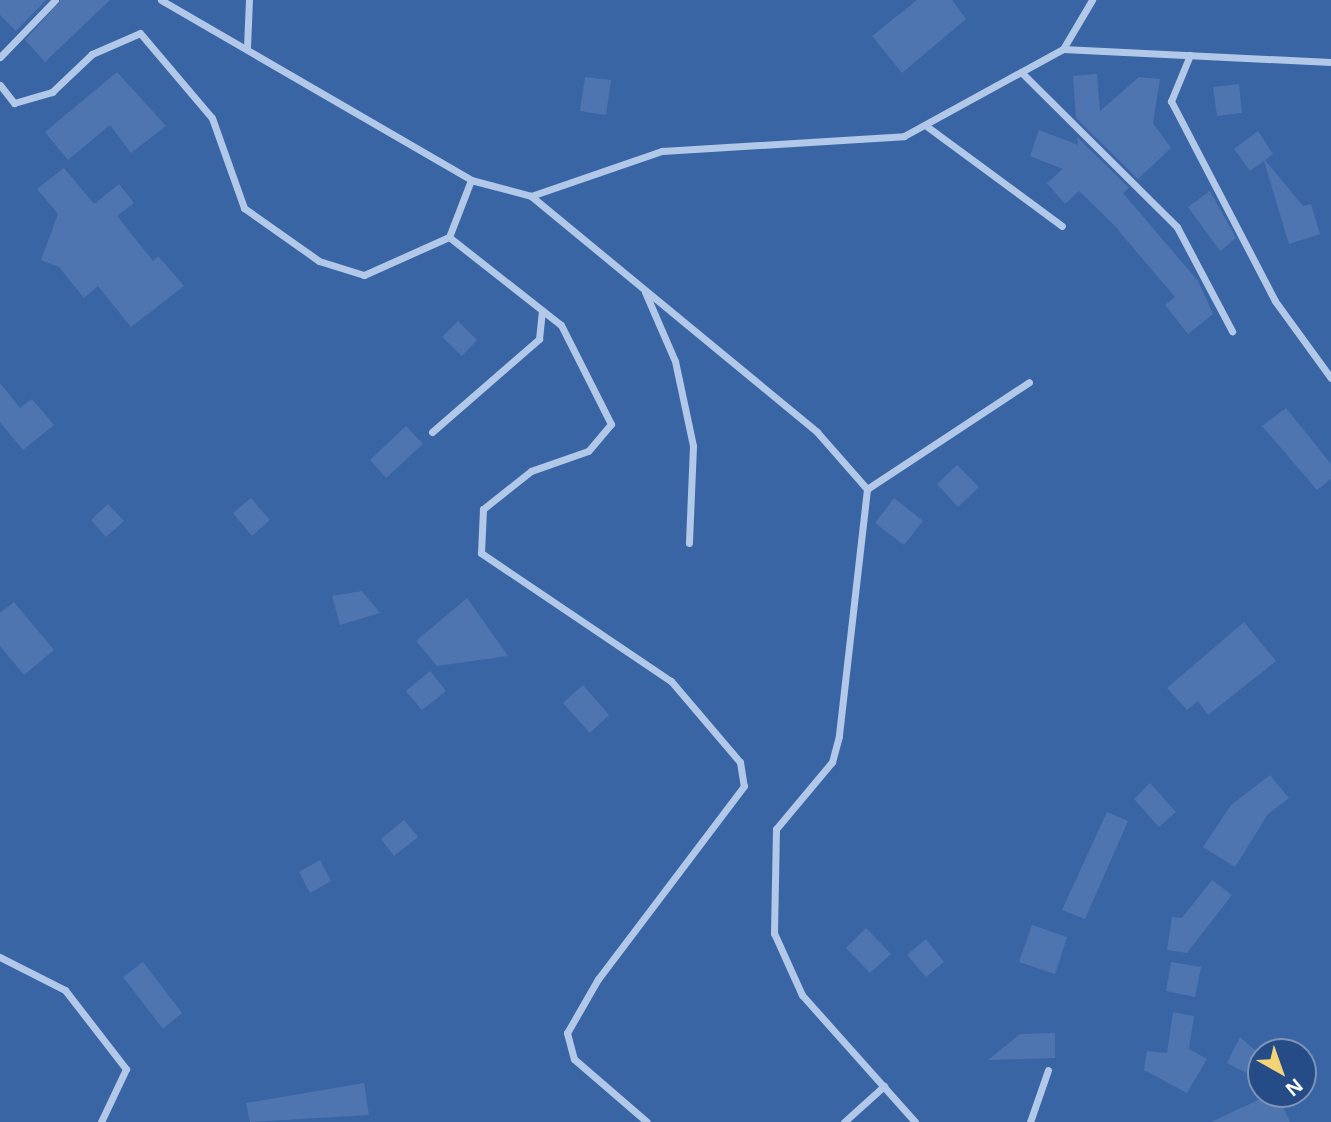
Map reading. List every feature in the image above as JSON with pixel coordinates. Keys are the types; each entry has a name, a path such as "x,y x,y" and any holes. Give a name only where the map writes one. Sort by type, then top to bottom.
{"street":[{"path":"0,57 55,0"},
{"path":"161,0 247,47 471,180 531,196 817,432 867,489 839,736 832,762 776,830 771,869 774,933 802,995 915,1122"},
{"path":"247,47 249,0"},
{"path":"531,196 662,151 904,136 1063,49 1092,0"},
{"path":"0,85 14,103 52,92 92,54 140,33 212,118 244,208 319,261 364,275 449,237 471,180"},
{"path":"1063,49 1331,62"},
{"path":"1190,55 1171,101 1275,301 1331,378"},
{"path":"1021,72 1177,227 1232,331"},
{"path":"925,125 1062,226"},
{"path":"449,237 561,326 611,424 588,451 531,471 483,509 481,553 671,681 740,762 744,786 598,979 567,1033 574,1059 647,1122"},
{"path":"643,289 675,360 693,446 690,543"},
{"path":"432,432 539,338 542,310"},
{"path":"867,489 1030,382"},
{"path":"0,957 65,990 126,1069 101,1122"},
{"path":"1031,1122 1048,1070"},
{"path":"844,1122 884,1086"}],"shaded area":[{"path":"0,0 1331,0 1331,1122 0,1122"}],"building":[{"path":"0,0 46,0 16,31 0,15"},
{"path":"61,0 110,0 45,62 25,40"},
{"path":"917,0 952,0 966,19 902,73 872,36"},
{"path":"117,72 166,126 131,153 110,125 68,160 45,132"},
{"path":"1097,74 1100,111 1139,77 1160,79 1153,123 1171,148 1138,179 1076,118 1073,76"},
{"path":"585,77 611,80 606,115 580,111"},
{"path":"1239,84 1242,113 1217,116 1213,87"},
{"path":"1039,130 1078,145 1077,137 1129,188 1123,193 1198,281 1213,314 1188,334 1165,305 1175,297 1113,224 1079,191 1065,204 1047,183 1063,169 1030,156"},
{"path":"1258,131 1273,154 1265,160 1303,206 1311,204 1320,234 1289,244 1264,161 1250,171 1234,149"},
{"path":"64,168 94,204 119,184 134,203 117,216 153,261 158,256 184,286 131,327 98,286 84,298 59,267 41,260 58,214 37,189"},
{"path":"1210,191 1236,238 1220,251 1188,207"},
{"path":"458,321 477,340 462,356 442,337"},
{"path":"0,383 20,408 32,399 54,425 23,450 0,422"},
{"path":"1286,408 1331,464 1331,479 1317,490 1262,426"},
{"path":"406,426 423,444 386,478 370,460"},
{"path":"957,465 979,487 958,507 937,484"},
{"path":"251,498 270,520 252,536 233,513"},
{"path":"894,498 923,521 904,545 875,523"},
{"path":"108,504 124,521 106,537 91,520"},
{"path":"362,591 380,613 340,625 332,596"},
{"path":"467,598 508,656 437,666 416,641"},
{"path":"14,602 54,650 24,675 0,646 0,613"},
{"path":"1244,622 1276,661 1208,715 1198,701 1187,710 1167,688"},
{"path":"430,671 446,691 422,710 406,691"},
{"path":"583,685 609,715 590,733 563,703"},
{"path":"1270,775 1289,798 1268,814 1235,867 1203,847 1231,805"},
{"path":"1150,783 1176,812 1159,827 1134,799"},
{"path":"1107,812 1128,821 1085,919 1062,910"},
{"path":"404,820 418,837 394,856 381,839"},
{"path":"320,860 331,881 310,893 299,872"},
{"path":"1212,880 1232,895 1187,953 1167,950 1172,917 1182,918"},
{"path":"1032,925 1067,937 1055,974 1019,962"},
{"path":"866,928 891,954 870,973 846,948"},
{"path":"926,939 944,962 926,977 907,955"},
{"path":"143,962 182,1013 163,1029 123,977"},
{"path":"1171,962 1201,967 1195,997 1166,991"},
{"path":"1173,1012 1194,1016 1189,1049 1207,1059 1187,1093 1144,1070 1147,1051 1167,1053"},
{"path":"1055,1033 1055,1058 988,1060 1020,1034"},
{"path":"1240,1037 1247,1043 1247,1071 1246,1073 1227,1063"},
{"path":"364,1083 369,1115 250,1122 246,1103"},
{"path":"1247,1105 1247,1108 1284,1108 1290,1122 1211,1122"}]}
